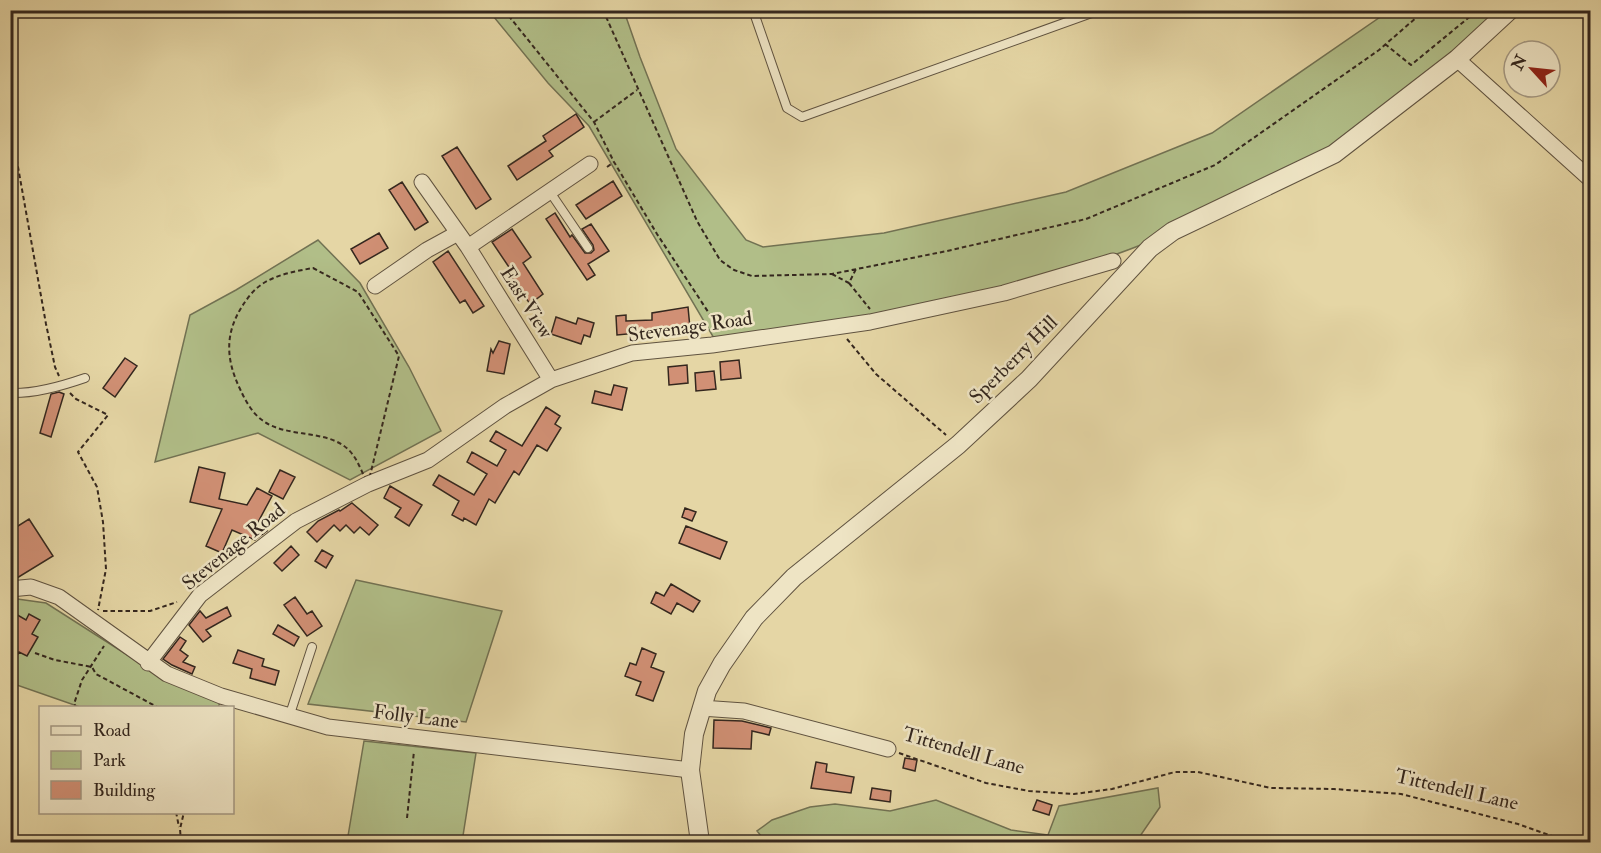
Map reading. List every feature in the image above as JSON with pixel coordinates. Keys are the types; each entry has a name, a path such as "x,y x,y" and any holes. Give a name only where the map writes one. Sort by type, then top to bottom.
{"street":[{"name":"Sperberry Hill","path":"700,843 690,770 694,734 707,691 722,664 754,618 794,577 958,445 1029,379 1150,248 1173,231 1334,154 1457,59 1510,10"},
{"path":"1457,59 1590,179"},
{"path":"468,247 590,164"},
{"name":"East View","path":"422,182 468,247 551,380"},
{"path":"375,286 427,250 458,233"},
{"name":"Stevenage Road","path":"148,663 200,595 296,521 368,484 428,460 505,406 551,380 632,353 837,328 1004,293 1113,261"},
{"name":"Folly Lane","path":"10,589 31,587 59,597 148,663 167,674 221,696 289,717 328,727 690,770"},
{"name":"Tittendell Lane","path":"701,708 744,711 888,749"}],"lane":[{"path":"753,10 787,108 802,117 1100,10"},
{"path":"550,192 588,248"},
{"path":"10,393 63,386 85,378"},
{"path":"289,717 312,647"}],"path":[{"path":"504,10 594,122 614,162 657,234 723,335"},
{"path":"603,10 697,221 720,260 734,270 752,276 832,274 1086,219 1215,165 1385,44 1425,10"},
{"path":"1385,44 1411,65 1478,10"},
{"path":"594,122 638,89"},
{"path":"607,167 614,162"},
{"path":"313,268 358,292 399,356 368,484 353,454 339,443 321,436 292,433 262,421 245,400 233,375 227,351 233,323 252,293 279,275 313,268"},
{"path":"849,283 856,269"},
{"path":"832,274 849,283 878,320"},
{"path":"837,328 876,374 958,445"},
{"path":"98,610 150,611 200,595"},
{"path":"76,706 74,704 82,680 112,637"},
{"path":"35,653 78,666 92,667"},
{"path":"92,667 96,674 155,706"},
{"path":"407,818 417,736"},
{"name":"Tittendell Lane","path":"888,749 986,783 1029,791 1074,794 1112,789 1175,772 1198,772 1271,788 1334,789 1401,794 1518,824 1569,843"},
{"path":"176,814 181,843"},
{"path":"180,829 184,814"}],"green space":[{"path":"489,11 624,11 676,149 746,240 763,247 884,233 1066,192 1212,133 1389,11 1498,11 1426,74 1329,149 1148,242 1061,272 966,297 715,340 589,126 548,83"},
{"path":"318,240 360,283 409,367 441,431 350,480 258,433 155,462 190,315"},
{"path":"356,580 502,611 466,722 308,704"},
{"path":"10,598 46,603 165,679 220,703 218,706 77,706 11,683"},
{"path":"364,741 476,753 462,842 347,842"},
{"path":"1158,788 1160,807 1136,842 766,842 757,831 772,820 810,807 835,804 890,811 936,800 1011,830 1048,835 1059,806"}],"building":[{"path":"576,114 584,127 549,151 553,156 517,180 508,166 546,141 543,136"},
{"path":"457,147 491,199 476,209 442,156"},
{"path":"613,181 622,196 586,219 576,205"},
{"path":"402,182 428,222 415,230 389,190"},
{"path":"555,213 570,237 572,235 585,253 591,253 594,250 582,229 591,224 609,251 588,264 595,275 587,280 546,219"},
{"path":"512,229 531,257 523,263 543,294 530,304 512,278 515,276 492,242"},
{"path":"379,233 388,248 360,264 351,249"},
{"path":"448,251 484,306 473,313 465,300 460,303 433,262"},
{"path":"688,307 690,328 617,335 616,316 626,315 626,321 652,320 652,313"},
{"path":"556,317 576,324 578,318 594,323 590,337 584,335 581,344 551,334"},
{"path":"499,341 510,344 504,374 487,371 491,349 493,353"},
{"path":"125,358 137,366 115,397 103,388"},
{"path":"739,360 741,378 721,380 720,362"},
{"path":"687,365 688,383 669,385 668,367"},
{"path":"714,371 716,389 696,391 695,373"},
{"path":"614,385 627,388 622,410 592,403 595,391 611,395"},
{"path":"59,392 64,394 51,437 40,433 51,394"},
{"path":"546,407 560,416 555,424 561,428 547,451 537,445 519,475 514,471 495,503 489,499 476,525 464,518 463,521 452,515 459,501 433,485 439,475 474,495 487,474 467,462 472,452 497,466 506,450 490,441 496,431 522,446"},
{"path":"199,467 225,473 219,499 247,505 257,488 272,496 256,526 267,531 255,540 232,530 222,553 206,546 222,509 190,502"},
{"path":"280,470 295,477 283,499 269,492"},
{"path":"390,486 422,505 409,526 395,517 401,508 384,498"},
{"path":"352,503 378,525 369,535 360,527 354,533 346,525 340,531 334,525 317,542 307,532 318,521"},
{"path":"685,508 696,512 692,521 682,517"},
{"path":"29,519 53,556 17,578 10,579 10,531"},
{"path":"686,526 727,542 720,559 679,543"},
{"path":"291,546 299,555 282,571 274,563"},
{"path":"322,550 333,556 326,568 315,561"},
{"path":"671,584 700,601 693,612 677,603 671,614 651,603 656,592 664,596"},
{"path":"295,597 307,614 312,611 322,626 307,636 284,605"},
{"path":"227,607 231,616 206,630 211,636 203,642 189,625 200,611 206,618"},
{"path":"14,613 26,620 29,614 40,620 32,634 38,637 27,656 19,652 10,667 10,620"},
{"path":"278,625 299,637 294,646 273,634"},
{"path":"180,637 186,641 180,650 188,656 183,662 195,667 192,674 163,659"},
{"path":"642,648 656,654 651,667 664,672 653,701 636,695 641,682 625,676 630,663 636,665"},
{"path":"238,650 264,659 262,666 279,671 275,685 250,678 252,669 233,663"},
{"path":"714,720 742,721 771,728 769,735 752,731 751,749 713,748"},
{"path":"905,758 917,760 915,771 903,768"},
{"path":"816,762 827,764 826,772 854,777 851,793 811,788"},
{"path":"872,788 891,791 890,802 870,799"},
{"path":"1037,800 1052,805 1049,815 1033,810"}],"waterway":[{"path":"10,16 18,10"}]}
